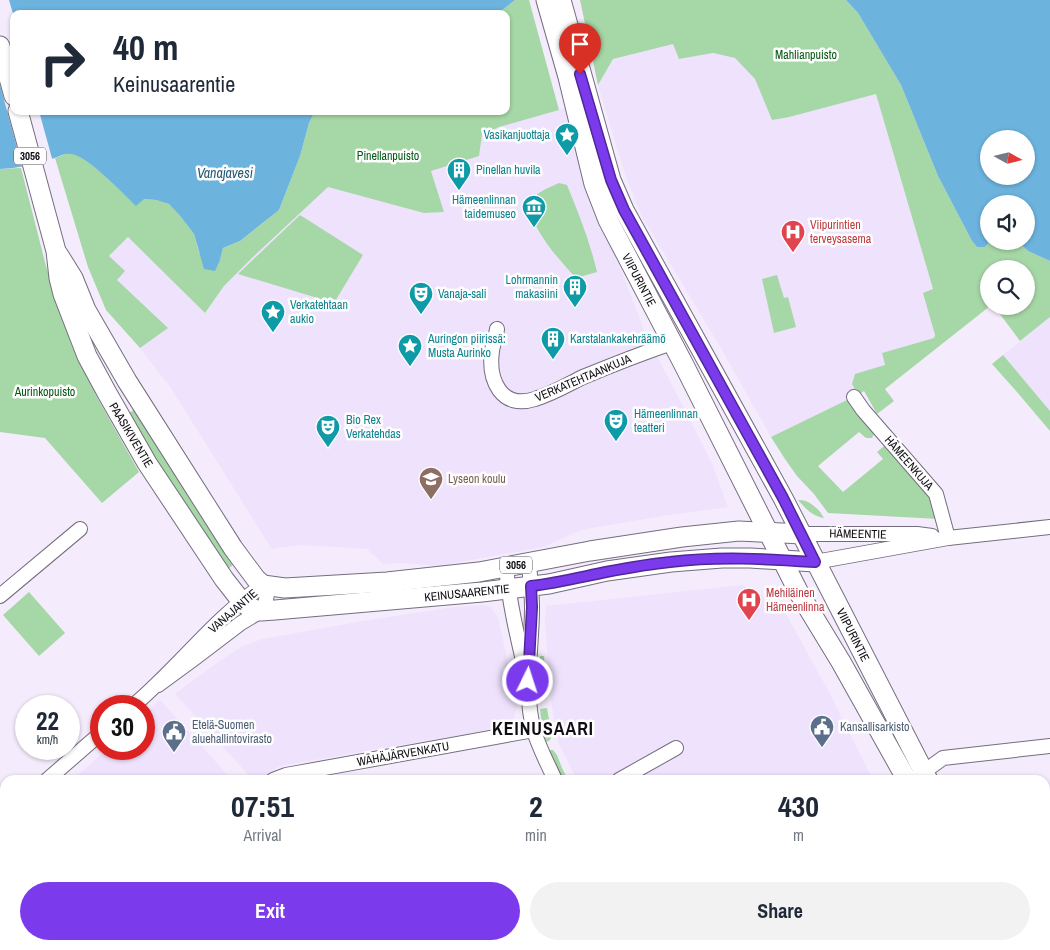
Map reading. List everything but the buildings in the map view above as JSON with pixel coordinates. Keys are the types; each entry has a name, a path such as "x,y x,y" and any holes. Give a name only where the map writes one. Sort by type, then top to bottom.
{"main road":[{"name":"VIIPURINTIE","path":"554,4 568,77 594,184 608,220 799,593 841,662 904,775"},
{"name":"VIIPURINTIE","path":"554,4 580,74 611,180 624,210 802,534 921,775"},
{"path":"0,46 10,82"},
{"name":"PAASIKIVENTIE","path":"19,115 56,251 63,294 91,364 148,463 224,579 242,602"},
{"name":"PAASIKIVENTIE","path":"56,251 73,278 86,310 127,381 233,548 256,579 263,585"},
{"name":"KEINUSAARENTIE","path":"263,585 285,588 387,582 478,572 590,551 682,537 739,531 768,532"},
{"name":"HÄMEENTIE","path":"768,532 802,534"},
{"name":"KEINUSAARENTIE","path":"261,611 508,589 549,584 608,571 671,562 722,558 782,560"},
{"name":"HÄMEENTIE","path":"782,560 815,562"},
{"name":"3056","path":"242,602 250,608 261,611"}],"street":[{"name":"VERKATEHTAANKUJA","path":"498,329 492,352 492,376 502,393 510,400 518,402 533,400 672,343"},
{"name":"HÄMEENKUJA","path":"854,396 863,410 936,494 948,538"},
{"name":"HÄMEENTIE","path":"815,562 948,538 1050,526"},
{"path":"0,596 80,529"},
{"name":"HÄMEENTIE","path":"802,534 916,534 948,538"},
{"path":"528,681 532,612 529,563"},
{"path":"506,566 511,609 528,681 534,730 553,775"},
{"name":"VANAJANTIE","path":"146,695 241,622 261,611 265,606 267,594 263,585 207,633 158,685"},
{"name":"WÄHÄJÄRVENKATU","path":"284,775 534,730"},
{"path":"53,775 90,743"},
{"path":"924,775 942,758 1050,746"},
{"path":"628,775 676,748"}],"shaded area":[{"name":"Viipurintien terveysasema","path":"674,43 680,59 713,53 735,58 755,79 772,120 876,94 933,290 934,338 882,353 885,365 858,395 771,437 722,350 641,215 625,174 598,85 613,59"},
{"path":"565,108 579,162 595,211 622,272 644,330 712,463 728,507 592,528 579,531 543,547 439,566 403,563 383,564 367,549 300,545 272,549 170,387 140,348 167,327 117,280 109,256 128,237 205,313 224,286 328,186 424,213 444,212 431,171 479,156 482,135 499,127"},
{"path":"1050,317 1050,411 1003,355"},
{"path":"742,585 781,605 828,690 870,775 574,775 558,742 551,701 545,622 546,606"},
{"path":"484,605 491,607 498,617 517,704 515,715 506,727 280,766 265,775 248,775 175,694 243,646 262,639 454,607"},
{"path":"160,700 228,775 78,775 95,760 155,760 155,705"}],"green space":[{"name":"Pinellanpuisto","path":"515,0 529,0 559,110 499,127 482,135 479,156 431,171 444,212 424,213 328,187 224,286 205,313 128,237 109,256 125,271 117,280 168,328 140,348 106,310 88,267 55,158 69,153 77,154 106,176 144,199 169,204 194,234 199,253 220,260 223,248 240,241 279,210 300,156 313,115 510,115 510,10 502,10"},
{"name":"Mahlianpuisto","path":"580,0 846,0 858,13 901,85 938,176 972,241 977,247 980,247 980,250 1027,250 1050,261 1050,317 1020,341 1001,315 1035,315 1035,260 980,260 980,314 885,389 894,401 877,414 864,391 858,395 852,384 855,374 885,365 882,353 934,338 935,335 923,293 933,289 876,94 772,120 755,79 735,58 713,53 679,59 673,44 613,59 598,85"},
{"name":"Aurinkopuisto","path":"21,168 46,266 72,346 98,399 139,472 102,503 45,438 0,432 0,169"},
{"path":"559,183 567,185 584,228 597,272 576,278 545,241 533,218 531,208 535,196 541,191"},
{"path":"300,215 363,255 334,303 238,274"},
{"path":"777,275 784,298 788,297 796,327 774,333 762,279"},
{"path":"1003,355 1050,411 1050,431 992,364"},
{"path":"847,400 875,432 872,438 866,438 859,432 818,466 843,492 883,459 877,452 888,443 933,496 939,519 828,513 797,476 771,437"},
{"path":"137,408 235,563 227,570 132,423 129,413"},
{"path":"798,500 806,501 813,505 824,518 813,514"},
{"path":"29,592 65,633 39,656 3,615"},
{"path":"540,656 544,656 545,695 543,698 539,698"},
{"path":"547,708 551,738 546,742 540,709"},
{"path":"548,750 553,750 557,755 566,775 560,775"}],"water":[{"name":"Vanajavesi","path":"0,0 515,0 502,10 10,10 10,115 313,115 300,156 279,210 240,241 223,248 215,271 204,269 194,234 169,204 144,199 136,206 104,176 85,160 77,156 66,154 31,165 0,169"},
{"path":"846,0 1050,0 1050,261 1027,250 1035,250 1035,195 980,195 980,247 977,247 938,176 901,85 858,13"}],"pier":[{"path":"0,0 9,0 12,10 10,10 10,115 40,115 53,162 23,170 0,85"}],"place":[{"name":"Vasikanjuottaja","path":"567,156"},
{"name":"Pinellan huvila","path":"459,191"},
{"name":"Hämeenlinnan taidemuseo","path":"534,228"},
{"name":"Viipurintien terveysasema","path":"793,253"},
{"name":"Lohrmannin makasiini","path":"575,308"},
{"name":"Vanaja-sali","path":"421,315"},
{"name":"Verkatehtaan aukio","path":"273,333"},
{"name":"Karstalankakehräämö","path":"553,360"},
{"name":"Auringon piirissä: Musta Aurinko","path":"410,367"},
{"name":"Hämeenlinnan teatteri","path":"616,442"},
{"name":"Bio Rex Verkatehdas","path":"328,448"},
{"name":"Lyseon koulu","path":"431,500"},
{"name":"Mehiläinen Hämeenlinna","path":"749,621"},
{"name":"Kansallisarkisto","path":"822,748"},
{"name":"Etelä-Suomen aluehallintovirasto","path":"174,753"}],"district":[{"name":"KEINUSAARI","path":"543,729"}],"route":[{"path":"528,681 532,607 531,586 608,571 671,562 722,558 815,562 783,498 624,210 611,180 580,74"}]}
